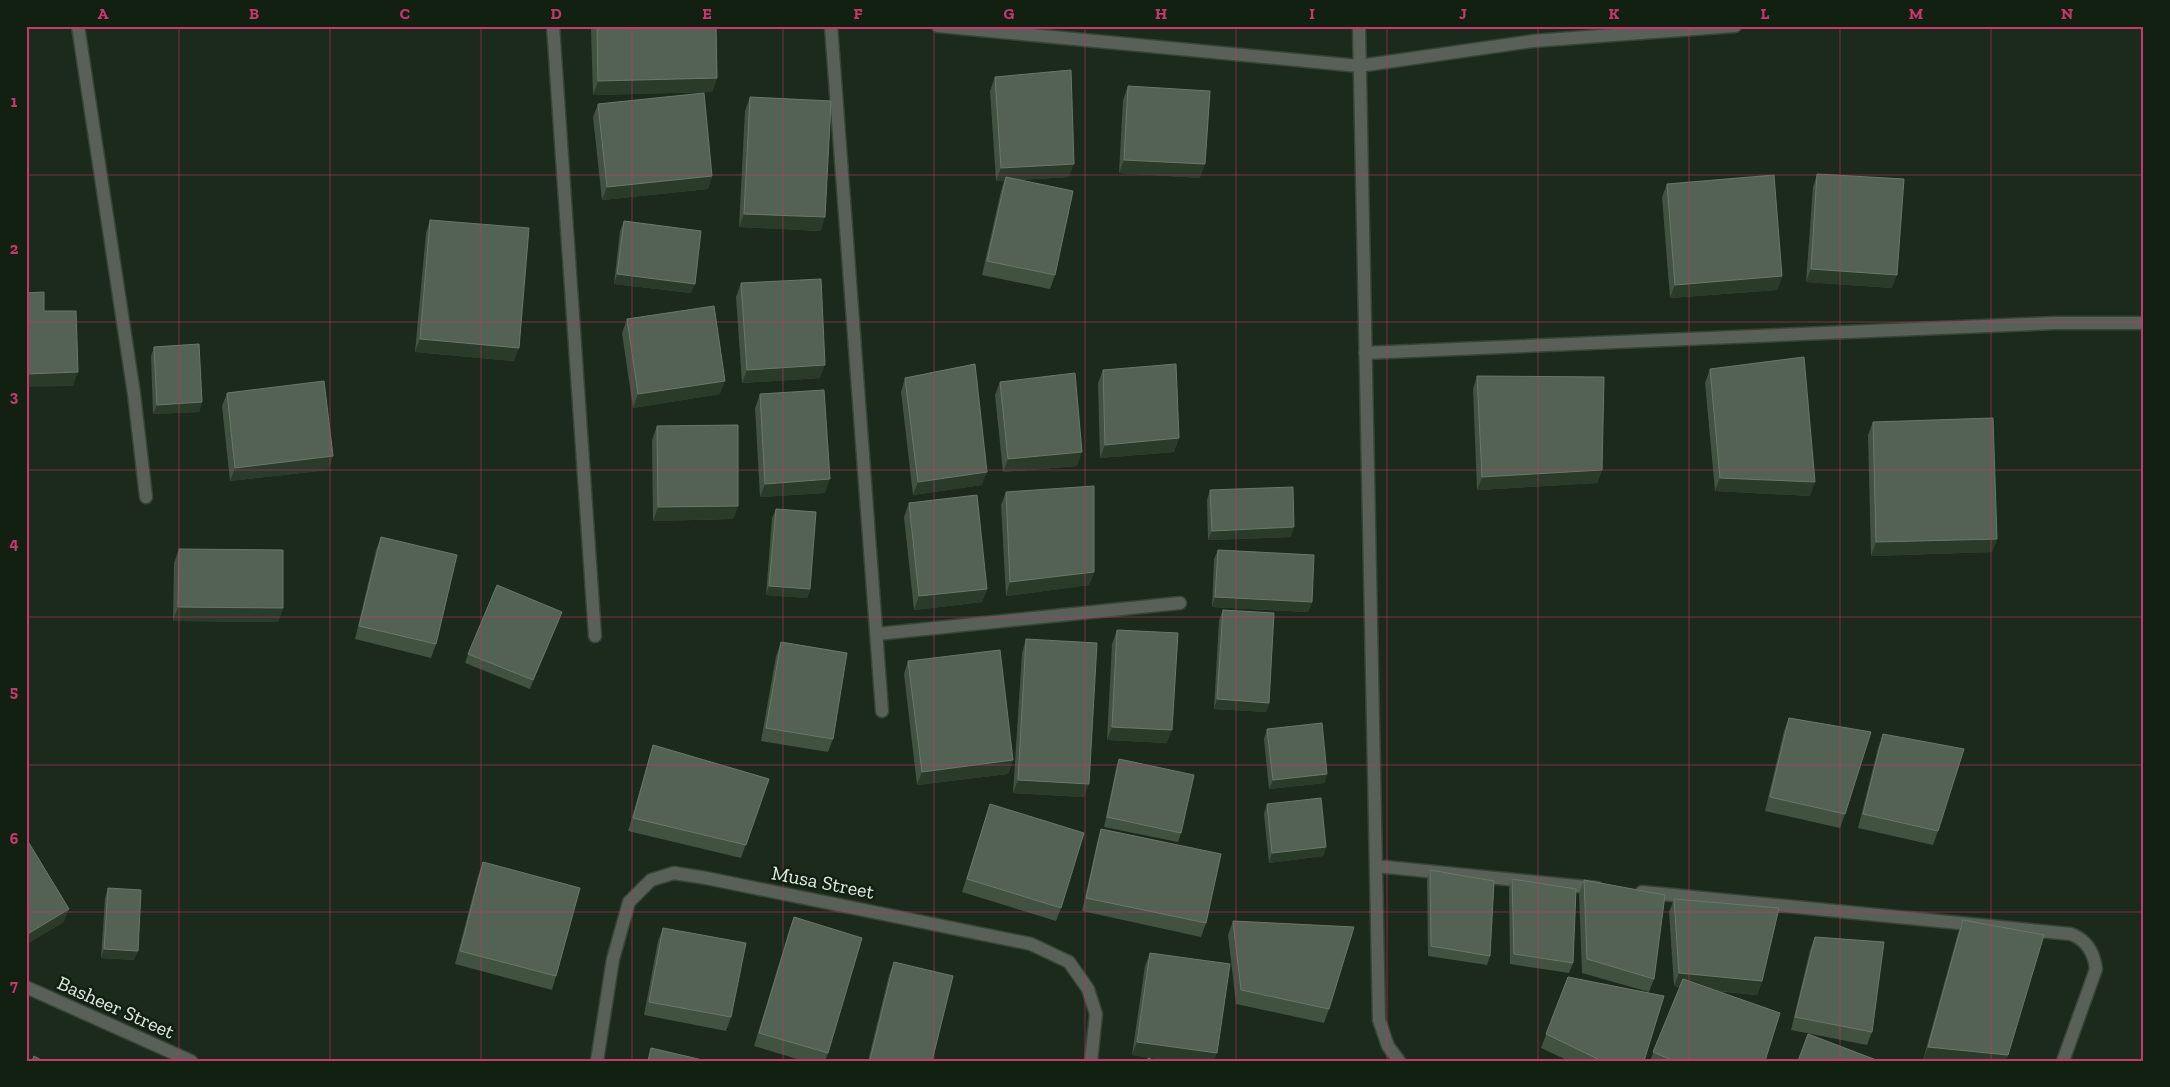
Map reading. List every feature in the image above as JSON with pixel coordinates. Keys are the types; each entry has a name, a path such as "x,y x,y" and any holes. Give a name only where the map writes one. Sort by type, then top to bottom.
{"street":[{"path":"78,26 134,394 146,497"},
{"path":"553,26 595,636"},
{"path":"831,26 882,711"},
{"path":"938,26 1359,66 1533,41 1680,28 1735,26"},
{"path":"1359,26 1379,1020 1388,1046 1399,1061"},
{"path":"1365,353 2054,322 2144,323"},
{"path":"876,634 1180,603"},
{"path":"1376,866 1614,890"},
{"name":"Musa Street","path":"597,1061 613,958 629,902 651,880 674,873 1031,944 1069,962 1088,989 1096,1014 1091,1061"},
{"path":"1634,892 2071,934 2080,938 2095,957 2096,969 2064,1061"},
{"name":"Basheer Street","path":"26,987 191,1061"}],"building":[{"path":"597,26 716,26 717,78 598,81"},
{"path":"1071,70 1074,164 1001,168 995,77"},
{"path":"1128,86 1210,91 1205,164 1124,160"},
{"path":"704,93 712,176 607,187 598,104"},
{"path":"750,97 831,101 825,217 744,214"},
{"path":"1817,174 1904,179 1897,275 1811,269"},
{"path":"1774,175 1782,276 1675,285 1667,184"},
{"path":"1006,177 1073,191 1055,275 987,261"},
{"path":"430,220 529,228 519,348 420,339"},
{"path":"624,221 701,231 695,284 617,274"},
{"path":"821,279 825,365 747,370 741,283"},
{"path":"44,292 44,311 76,311 78,372 26,374 26,293"},
{"path":"714,306 725,381 638,394 627,319"},
{"path":"199,344 202,402 157,405 154,347"},
{"path":"1804,357 1815,482 1720,478 1710,369"},
{"path":"975,364 987,472 918,482 905,378"},
{"path":"1176,364 1179,438 1105,445 1103,370"},
{"path":"1075,373 1082,452 1008,459 1000,382"},
{"path":"1477,376 1604,377 1602,470 1482,477"},
{"path":"324,381 333,456 235,468 227,393"},
{"path":"824,390 830,479 765,484 760,394"},
{"path":"1993,418 1997,539 1876,542 1873,422"},
{"path":"738,425 738,506 658,507 657,426"},
{"path":"1094,486 1094,572 1010,582 1006,492"},
{"path":"1293,487 1294,527 1212,531 1210,490"},
{"path":"977,495 987,589 919,596 909,503"},
{"path":"776,509 816,512 810,589 769,586"},
{"path":"381,537 457,555 436,644 359,626"},
{"path":"179,549 283,550 283,608 178,607"},
{"path":"1218,550 1314,555 1312,602 1215,597"},
{"path":"497,585 562,612 533,680 468,654"},
{"path":"1223,610 1274,613 1269,703 1217,699"},
{"path":"1117,630 1178,633 1172,730 1112,727"},
{"path":"1026,639 1097,643 1089,784 1018,780"},
{"path":"781,642 847,653 833,739 766,728"},
{"path":"1000,650 1013,760 922,772 908,661"},
{"path":"1789,718 1871,732 1845,814 1770,797"},
{"path":"1322,723 1327,774 1273,780 1267,729"},
{"path":"1883,734 1964,749 1938,831 1863,814"},
{"path":"653,745 769,779 746,845 633,818"},
{"path":"1119,759 1194,775 1181,833 1107,817"},
{"path":"1321,798 1326,847 1272,853 1267,804"},
{"path":"990,804 1084,833 1061,908 967,879"},
{"path":"1101,829 1221,854 1206,923 1086,898"},
{"path":"26,838 69,909 26,935"},
{"path":"483,862 580,888 556,976 460,951"},
{"path":"1430,870 1494,881 1490,956 1431,946"},
{"path":"1512,879 1576,889 1573,963 1514,954"},
{"path":"1584,880 1665,895 1654,979 1587,959"},
{"path":"108,888 141,890 138,951 104,949"},
{"path":"1674,899 1779,908 1762,981 1679,973"},
{"path":"794,917 862,938 828,1053 759,1033"},
{"path":"1963,920 2044,935 2008,1055 1928,1047"},
{"path":"1233,921 1354,927 1329,1009 1241,990"},
{"path":"663,928 746,943 731,1017 649,1002"},
{"path":"1815,937 1884,942 1872,1032 1795,1017"},
{"path":"1150,953 1230,964 1217,1053 1137,1042"},
{"path":"894,962 953,976 932,1061 870,1060"},
{"path":"1568,977 1664,996 1644,1061 1602,1061 1546,1034"},
{"path":"1683,979 1780,1013 1765,1061 1674,1061 1653,1052"},
{"path":"1808,1034 1879,1061 1798,1061"},
{"path":"651,1048 707,1061 648,1061"},
{"path":"34,1056 43,1061 32,1061"}]}
